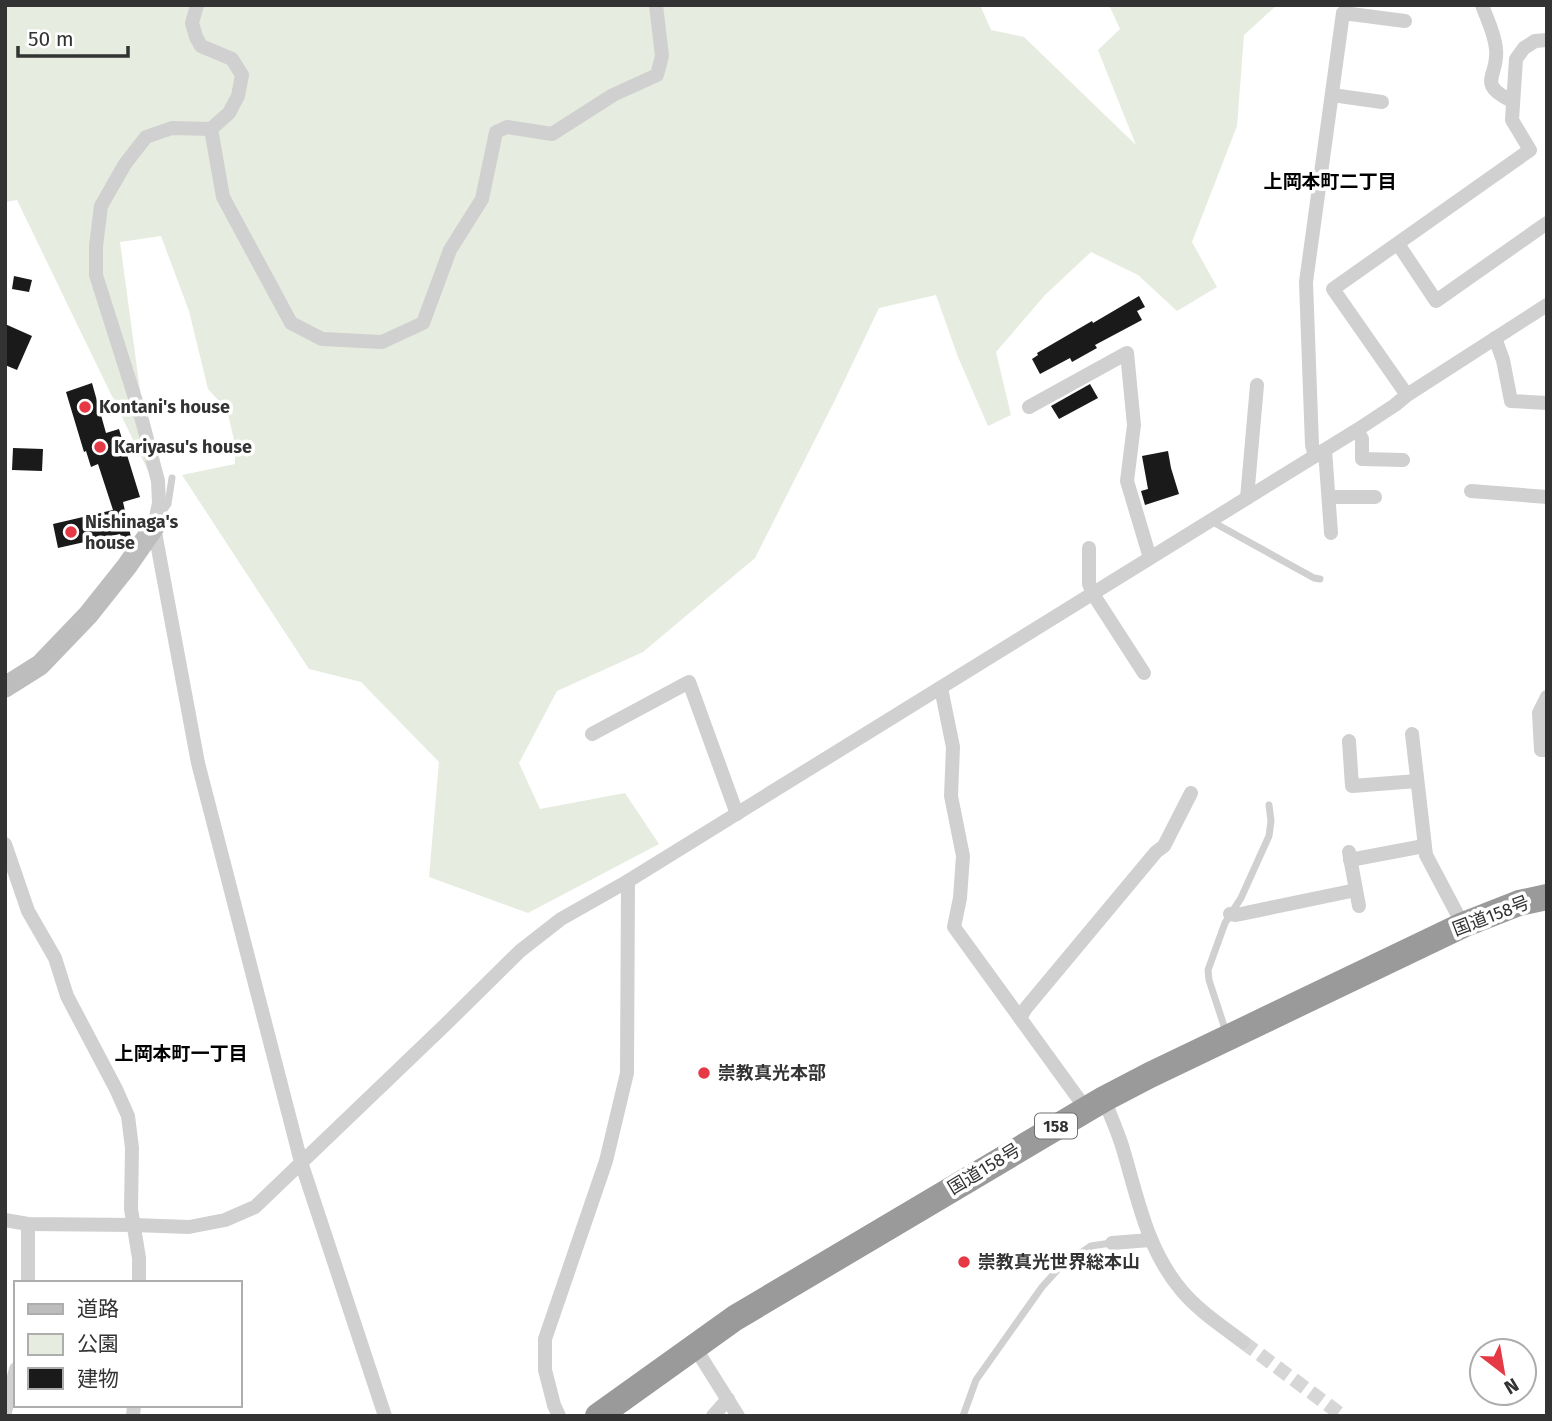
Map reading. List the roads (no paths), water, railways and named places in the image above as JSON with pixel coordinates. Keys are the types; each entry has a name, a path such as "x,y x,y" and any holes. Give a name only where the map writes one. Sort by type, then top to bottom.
{"highway":[{"name":"国道158号","path":"598,1416 735,1318 1095,1104 1463,925 1519,903 1547,897"}],"street":[{"path":"197,5 192,23 195,37 201,46 232,60 242,75 238,96 229,113 211,130 172,128 146,137 125,164 101,206 96,275 142,420 158,481 159,503 154,527 198,763 301,1162 385,1416"},
{"path":"211,130 223,197 291,323 322,338 382,342 423,323 450,250 482,199 496,132 507,127 552,134 613,95 657,75 662,56 656,5"},
{"path":"1482,5 1497,50 1491,84 1495,90 1513,101"},
{"path":"1331,533 1329,497 1320,453 1312,445 1306,282 1343,13 1405,21"},
{"path":"1407,395 1333,289 1530,150 1512,120 1516,59 1524,48 1535,41 1547,40"},
{"path":"1332,94 1382,102"},
{"path":"1398,244 1436,301 1547,223"},
{"path":"5,1220 29,1224 189,1227 225,1220 255,1207 520,950 561,919 628,881 1320,453 1547,305"},
{"path":"1495,338 1503,360 1511,401 1547,403"},
{"path":"1029,407 1127,353 1134,425 1127,481 1150,558"},
{"path":"1247,498 1257,385"},
{"path":"1357,429 1362,439 1363,459 1403,460"},
{"path":"1471,491 1547,497"},
{"path":"1329,497 1375,497"},
{"path":"5,687 40,665 88,615 154,527"},
{"path":"1089,548 1089,584 1093,594 1144,673"},
{"path":"592,734 689,682 737,814"},
{"path":"941,688 953,747 951,796 963,856 960,898 954,927 1020,1018 1095,1104 1122,1144 1150,1240 1158,1258 1183,1293 1243,1342"},
{"path":"1547,697 1539,713 1541,750 1547,750"},
{"path":"1412,734 1426,855 1463,925"},
{"path":"1349,741 1352,786 1417,781"},
{"path":"1020,1018 1156,852 1164,846 1191,793"},
{"path":"5,844 28,911 55,958 67,996 128,1116 132,1149 131,1209 139,1258 139,1281"},
{"path":"1359,906 1350,856 1424,846"},
{"path":"559,1416 545,1370 545,1339 606,1161 626,1073 628,881"},
{"path":"1230,914 1236,915 1356,890"},
{"path":"28,1281 29,1224"},
{"path":"1112,1243 1150,1240"},
{"path":"694,1346 738,1416"},
{"path":"5,1412 14,1377"},
{"path":"713,1416 728,1399"}],"lane":[{"path":"154,527 168,504 172,478"},
{"path":"1210,521 1320,579"},
{"path":"1228,1038 1208,970 1224,923 1241,898 1269,836 1269,805"},
{"path":"963,1416 976,1380 1042,1287 1061,1266 1091,1246 1112,1243"}],"tunnel":[{"path":"1243,1342 1343,1416"}],"place":[{"name":"Kontani's house","path":"85,407"},
{"name":"Kariyasu's house","path":"100,447"},
{"name":"Nishinaga's house","path":"71,532"},
{"name":"崇教真光本部","path":"704,1073"},
{"name":"崇教真光世界総本山","path":"964,1262"}],"district":[{"name":"上岡本町二丁目","path":"1330,181"},
{"name":"上岡本町一丁目","path":"181,1053"}]}
